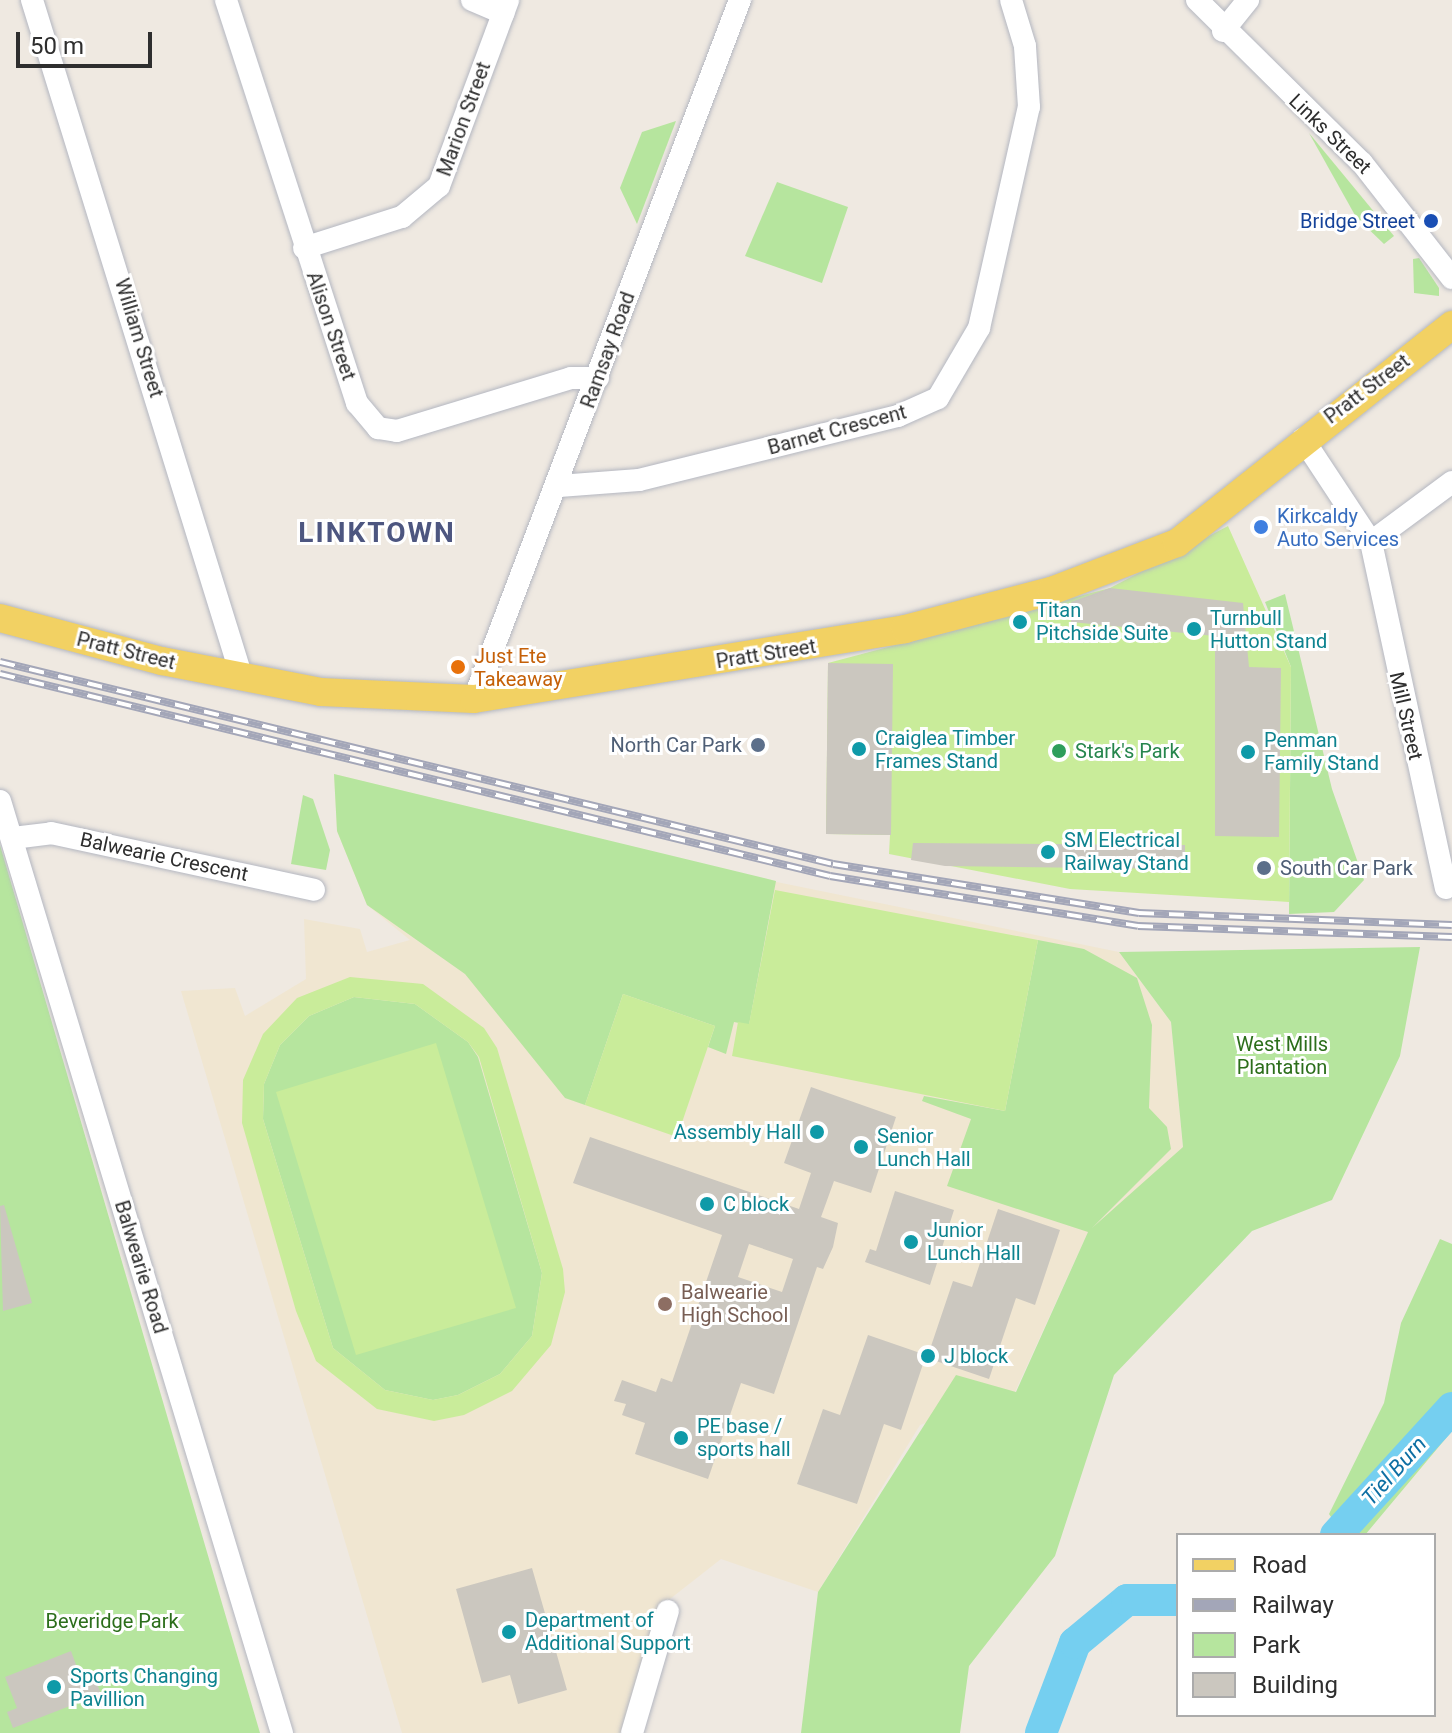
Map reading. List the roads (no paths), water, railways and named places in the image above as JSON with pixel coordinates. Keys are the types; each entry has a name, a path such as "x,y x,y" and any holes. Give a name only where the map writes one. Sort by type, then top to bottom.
{"main road":[{"name":"Pratt Street","path":"0,618 242,678 353,695 474,699 807,648 1051,591 1177,543 1303,439 1452,325"}],"street":[{"name":"William Street","path":"32,0 242,678"},
{"name":"Alison Street","path":"226,0 304,248 357,403 378,428 397,431 571,378 598,378"},
{"path":"472,0 506,6"},
{"name":"Ramsay Road","path":"474,699 559,486 740,0"},
{"name":"Barnet Crescent","path":"559,486 639,480 898,416 938,398 979,328 1029,107 1025,46 1011,0"},
{"name":"Links Street","path":"1197,0 1223,31 1362,163 1452,278"},
{"path":"1223,31 1248,0"},
{"name":"Marion Street","path":"304,248 402,217 439,186 506,6"},
{"name":"Mill Street","path":"1303,439 1371,542 1446,888"},
{"path":"1371,542 1452,482"},
{"name":"Balwearie Road","path":"0,801 282,1733"},
{"name":"Balwearie Crescent","path":"13,838 51,833 314,890"},
{"path":"632,1733 668,1611"}],"waterway":[{"name":"Tiel Burn","path":"1338,1533 1452,1408"},
{"name":"Tiel Burn","path":"1041,1733 1075,1643 1127,1600 1176,1600"}],"railway":[{"path":"0,662 833,864 1139,913 1452,925"},
{"path":"0,674 830,876 1138,926 1452,937"}],"place":[{"name":"Bridge Street","path":"1431,221"},
{"name":"Kirkcaldy Auto Services","path":"1261,527"},
{"name":"Titan Pitchside Suite","path":"1020,622"},
{"name":"Turnbull Hutton Stand","path":"1194,629"},
{"name":"Just Ete Takeaway","path":"458,667"},
{"name":"North Car Park","path":"758,745"},
{"name":"Craiglea Timber Frames Stand","path":"859,749"},
{"name":"Stark's Park","path":"1059,751"},
{"name":"Penman Family Stand","path":"1248,752"},
{"name":"SM Electrical Railway Stand","path":"1048,852"},
{"name":"South Car Park","path":"1264,868"},
{"name":"Assembly Hall","path":"817,1132"},
{"name":"Senior Lunch Hall","path":"861,1147"},
{"name":"C block","path":"707,1204"},
{"name":"Junior Lunch Hall","path":"911,1242"},
{"name":"Balwearie High School","path":"665,1304"},
{"name":"J block","path":"928,1356"},
{"name":"PE base / sports hall","path":"681,1438"},
{"name":"Department of Additional Support","path":"509,1632"},
{"name":"Sports Changing Pavillion","path":"54,1687"}],"district":[{"name":"LINKTOWN","path":"377,533"}],"park label":[{"name":"West Mills Plantation","path":"1282,1056"},
{"name":"Beveridge Park","path":"112,1621"}]}
